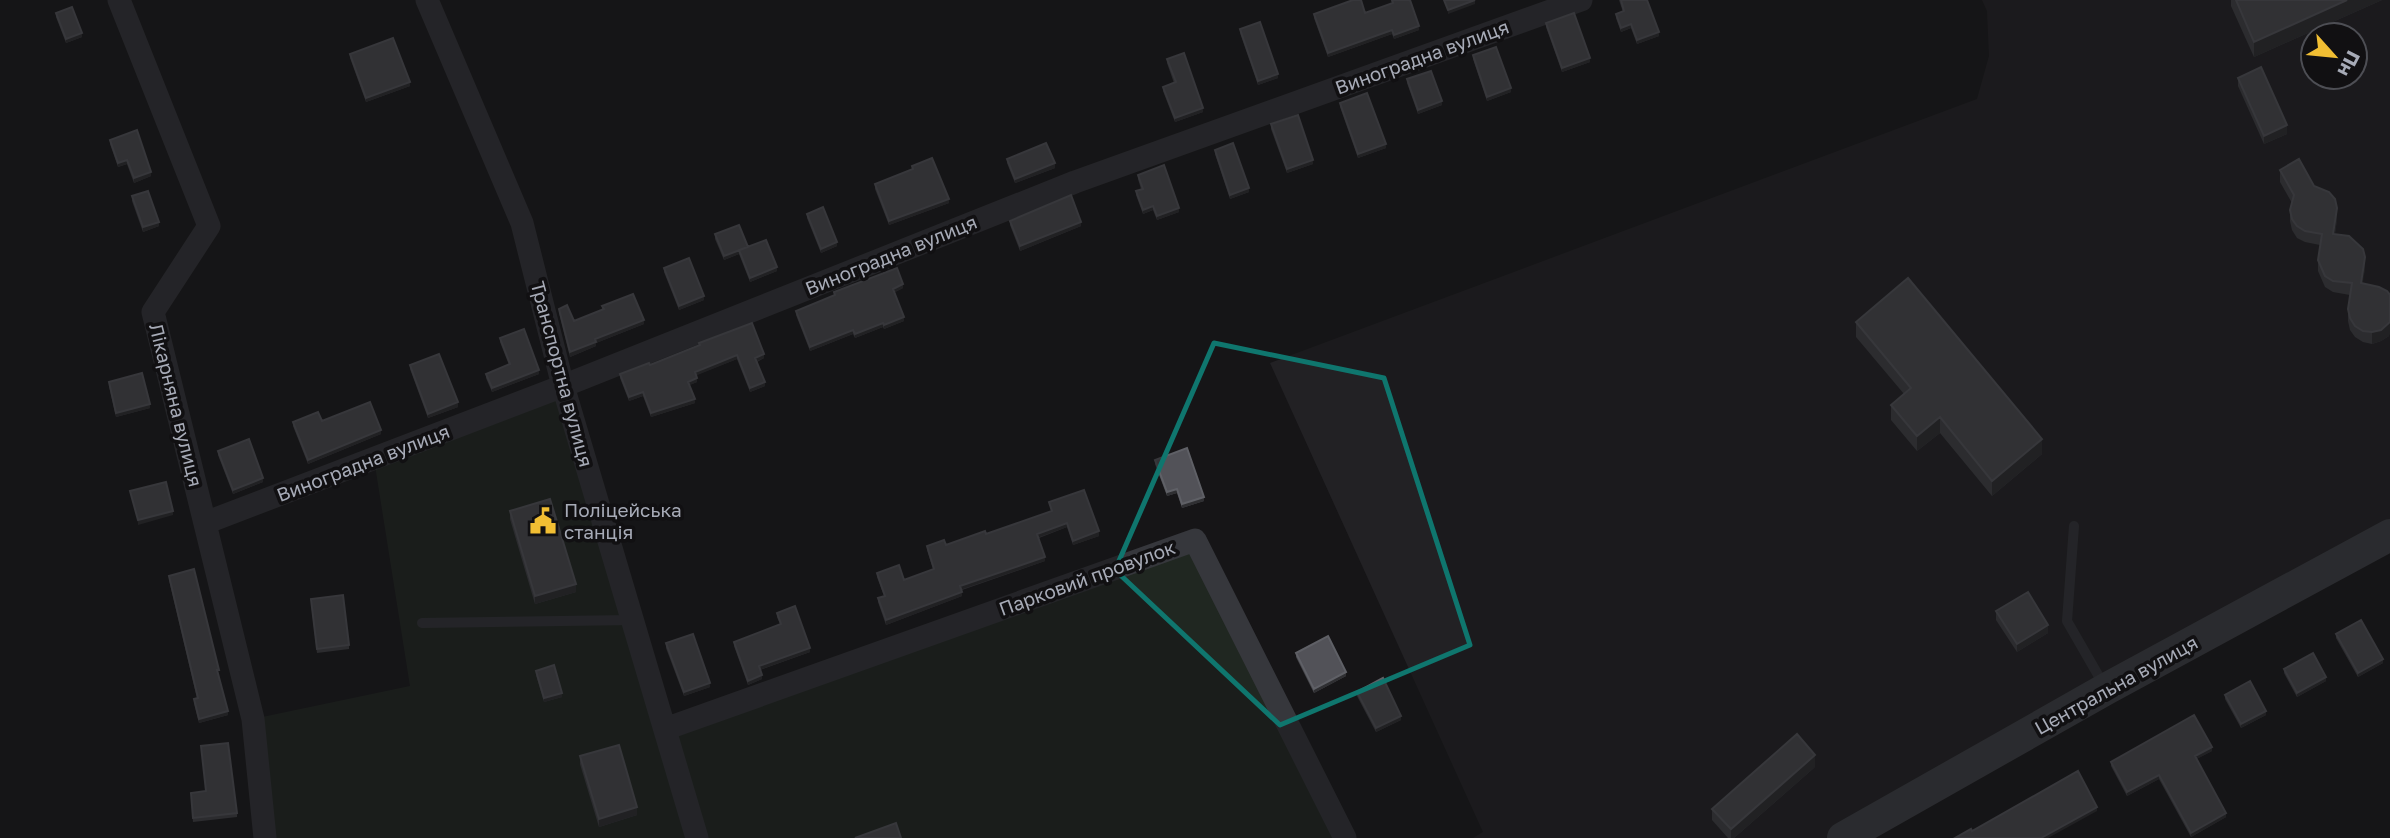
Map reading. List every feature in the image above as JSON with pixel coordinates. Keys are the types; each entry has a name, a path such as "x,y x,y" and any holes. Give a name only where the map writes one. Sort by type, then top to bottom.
{"street":[{"name":"Лікарняна вулиця","path":"119,0 209,226 153,312 253,719 265,838"},
{"name":"Транспортна вулиця","path":"427,0 522,223 563,386 697,838"},
{"name":"Виноградна вулиця","path":"205,523 563,386 1075,182 1581,0"},
{"name":"Центральна вулиця","path":"1843,838 2106,689 2390,535"},
{"name":"Парковий провулок","path":"665,729 1195,540 1345,838"}],"lane":[{"path":"2074,526 2067,621 2106,689"},
{"path":"422,623 633,620"}],"highlighted area":[{"path":"1214,343 1384,378 1470,645 1280,725 1115,570"}],"shaded area":[{"path":"1982,0 2390,0 2390,535 1843,838 1473,838 1483,832 1270,363 1977,99 1989,56 1987,11"},
{"path":"563,386 665,729 1195,540 1345,838 265,838 253,719 410,686 374,459"}],"building":[{"path":"1353,0 1361,0 1365,13 1393,3 1392,0 1410,0 1419,26 1394,35 1392,30 1328,53 1314,14"},
{"path":"1444,0 1475,0 1448,10"},
{"path":"1621,0 1647,0 1659,32 1637,40 1631,24 1621,28 1616,14 1624,11"},
{"path":"2236,0 2347,0 2299,21 2254,42"},
{"path":"72,7 82,33 66,39 56,13"},
{"path":"1574,13 1590,58 1562,68 1546,23"},
{"path":"1260,22 1278,74 1258,81 1240,29"},
{"path":"393,38 410,82 366,98 350,54"},
{"path":"1496,47 1511,88 1487,97 1473,55"},
{"path":"1184,53 1203,108 1175,118 1163,87 1176,82 1167,59"},
{"path":"2261,67 2287,125 2264,136 2238,78"},
{"path":"1431,71 1442,101 1418,110 1407,79"},
{"path":"1367,93 1386,144 1358,154 1340,103"},
{"path":"1298,115 1313,160 1287,169 1271,124"},
{"path":"137,130 151,172 134,178 127,160 118,163 110,140"},
{"path":"1046,143 1055,163 1015,179 1007,159"},
{"path":"1233,143 1249,188 1230,195 1215,150"},
{"path":"932,158 949,199 889,221 875,184 913,169 912,166"},
{"path":"2299,159 2314,186 2329,192 2335,199 2337,208 2333,234 2349,236 2363,249 2365,257 2361,283 2379,287 2390,295 2390,322 2381,330 2363,331 2355,326 2348,309 2352,283 2333,281 2325,276 2318,260 2322,234 2305,231 2292,219 2290,210 2294,195 2280,170"},
{"path":"1164,165 1179,208 1157,216 1153,206 1143,210 1136,191 1143,189 1138,175"},
{"path":"148,191 159,222 143,227 132,196"},
{"path":"1071,195 1081,222 1020,246 1010,221"},
{"path":"823,207 837,242 821,249 807,214"},
{"path":"739,225 748,247 724,256 715,234"},
{"path":"766,240 777,267 750,278 739,250"},
{"path":"689,258 704,296 679,306 664,268"},
{"path":"897,268 903,284 893,289 904,317 855,334 853,330 810,347 796,311 835,295 834,292"},
{"path":"1908,278 2042,439 1992,481 1940,417 1917,436 1891,405 1911,388 1856,322"},
{"path":"633,294 644,320 570,352 559,309 567,305 574,321"},
{"path":"752,323 764,354 755,358 765,382 750,388 737,355 695,372 697,378 688,382 695,399 651,413 643,392 629,397 620,374 649,363 650,365"},
{"path":"524,329 539,370 492,388 486,374 510,364 500,338"},
{"path":"439,354 458,402 428,414 410,365"},
{"path":"142,373 150,404 116,413 109,382"},
{"path":"370,402 381,430 308,460 293,422 318,412 322,421"},
{"path":"249,439 263,478 233,490 218,451"},
{"path":"1187,448 1204,497 1182,504 1177,489 1167,492 1155,460"},
{"path":"166,482 173,511 138,520 130,491"},
{"path":"1084,490 1099,531 1073,541 1067,523 1037,534 1045,557 960,586 962,592 886,620 878,598 885,596 877,573 899,565 904,580 934,569 927,546 944,540 946,545 985,531 986,534 1052,511 1049,502"},
{"path":"550,499 576,584 535,596 510,511"},
{"path":"194,569 228,711 199,719 194,699 198,698 169,576"},
{"path":"2028,592 2048,625 2017,644 1996,611"},
{"path":"343,595 349,645 317,649 311,599"},
{"path":"795,606 810,648 759,666 762,675 748,681 734,642 781,624 777,613"},
{"path":"2361,620 2383,659 2358,673 2336,634"},
{"path":"693,634 710,683 684,692 666,643"},
{"path":"1328,636 1346,672 1314,689 1296,653"},
{"path":"2313,653 2326,677 2297,693 2284,669"},
{"path":"554,665 562,693 544,698 536,671"},
{"path":"1383,678 1401,716 1376,728 1357,692"},
{"path":"2250,681 2266,711 2241,724 2225,695"},
{"path":"2194,715 2212,747 2195,756 2226,813 2191,833 2159,775 2127,792 2111,762"},
{"path":"1797,734 1815,755 1731,829 1712,809"},
{"path":"228,743 237,813 193,818 191,793 206,791 201,746"},
{"path":"619,745 637,807 599,819 580,756"},
{"path":"2078,771 2097,807 2041,838 1955,838 1971,829 1972,831"},
{"path":"896,823 901,838 855,838"}],"place":[{"name":"Поліцейська станція","path":"543,521"}]}
